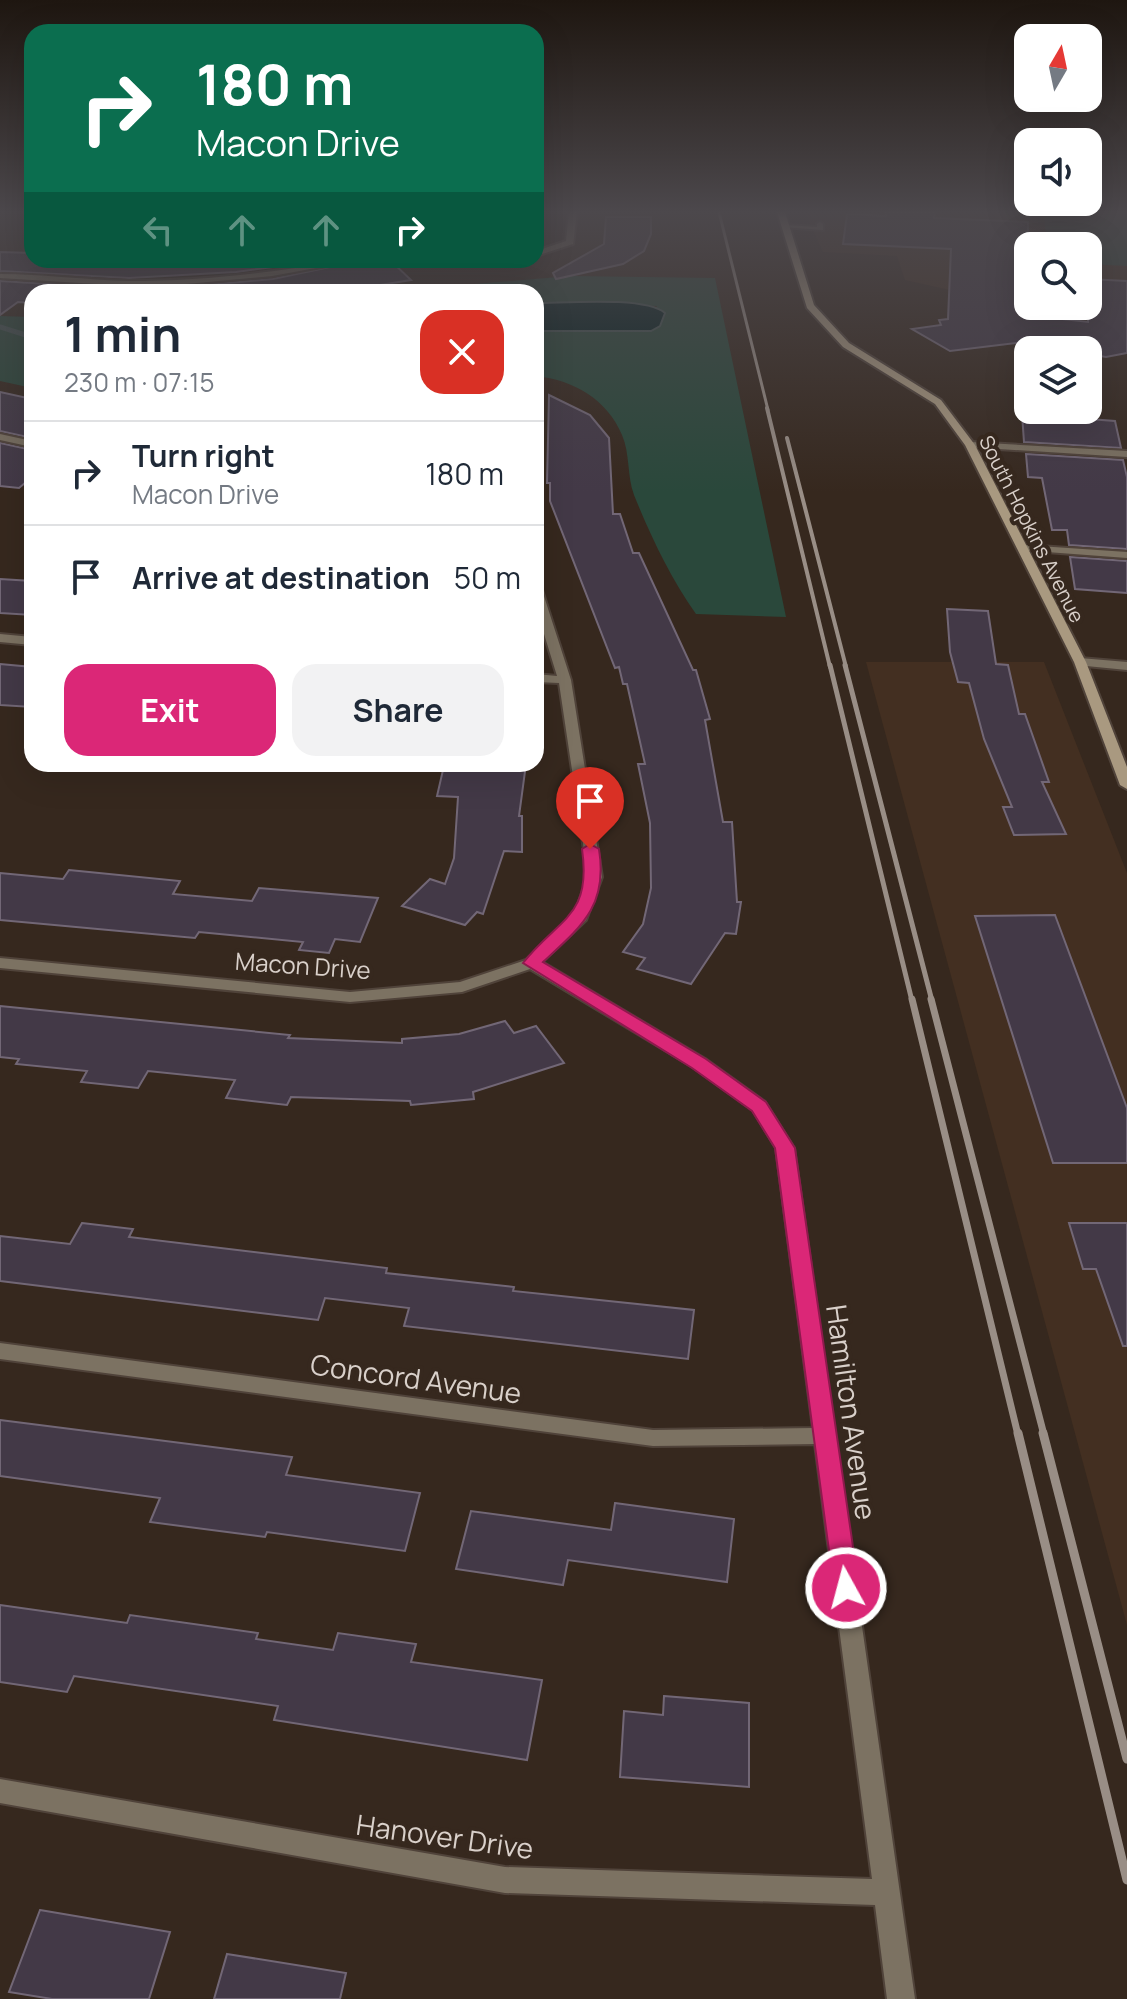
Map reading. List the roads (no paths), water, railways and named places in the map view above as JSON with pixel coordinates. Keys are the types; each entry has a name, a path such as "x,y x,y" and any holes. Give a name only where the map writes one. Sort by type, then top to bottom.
{"street":[{"name":"South Hopkins Avenue","path":"810,305 846,345 938,402 970,445 1080,662 1127,785"},
{"path":"0,437 24,442"},
{"path":"970,445 1127,454"},
{"path":"1024,548 1127,555"},
{"name":"Macon Drive","path":"0,963 350,997 462,987 532,963 581,917 595,877 565,680 544,615"},
{"path":"0,638 24,640"},
{"path":"1080,662 1127,666"},
{"path":"544,679 565,680"},
{"name":"Hamilton Avenue","path":"532,963 699,1063 759,1106 785,1148 901,1999"},
{"name":"Concord Avenue","path":"0,1351 653,1438 826,1436"},
{"name":"Hanover Drive","path":"0,1791 505,1880 887,1892"}],"water":[{"path":"544,305 645,305 665,313 660,326 651,331 544,331"}],"waterway":[{"path":"0,327 24,334"}],"railway":[{"path":"742,305 768,410"},
{"path":"767,408 830,667"},
{"path":"787,438 846,667"},
{"path":"830,665 912,1001"},
{"path":"845,665 932,1001"},
{"path":"912,999 1018,1435"},
{"path":"931,999 1044,1435"},
{"path":"1018,1433 1127,1880"},
{"path":"1043,1433 1127,1759"}]}
